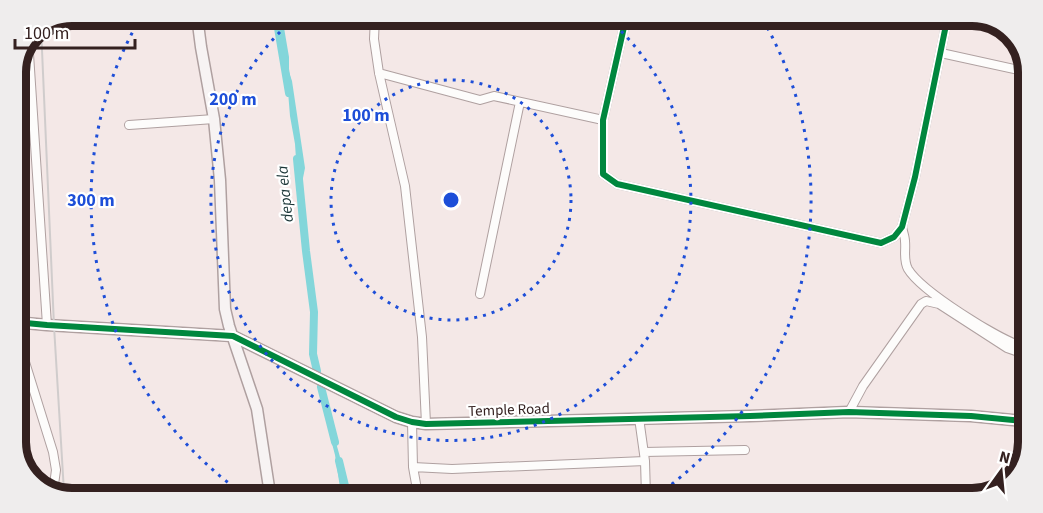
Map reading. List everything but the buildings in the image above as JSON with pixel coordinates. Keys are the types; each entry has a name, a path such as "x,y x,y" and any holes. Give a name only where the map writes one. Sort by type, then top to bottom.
{"street":[{"path":"198,25 214,119 222,214 226,317 257,409 269,488"},
{"path":"375,25 374,39 379,73 405,186 422,337 426,424"},
{"path":"624,25 603,120 603,174 617,184 881,243 894,237 902,227 915,177 946,25"},
{"path":"940,53 1017,70"},
{"path":"29,54 47,325"},
{"path":"379,73 480,100 494,96 603,120"},
{"path":"480,294 520,102"},
{"path":"129,125 214,119"},
{"path":"902,227 906,241 905,259 908,268 917,279 932,293 1006,340 1018,345"},
{"path":"849,412 863,386 921,304 926,301 939,304 1007,348 1018,352"},
{"name":"Temple Road","path":"26,323 233,336 412,423 849,412 970,416 1018,421"},
{"path":"26,365 53,452 56,470 54,484"},
{"path":"639,418 645,461 646,488"},
{"path":"412,423 413,467 417,488"},
{"path":"644,452 745,450"},
{"path":"413,467 452,469 645,461"}],"water":[{"path":"277,25 284,25 289,57 289,72 305,168 302,183 290,116 285,55"},
{"path":"329,432 333,432 340,457 344,488 340,488"}],"waterway":[{"name":"depa ela","path":"278,25 289,93"},
{"name":"depa ela","path":"297,159 314,312 313,354 317,371"},
{"name":"depa ela","path":"321,387 335,442"},
{"name":"depa ela","path":"339,461 346,488"}],"railway":[{"path":"41,37 64,487"}],"cycle path":[{"path":"624,25 603,120 603,174 617,184 881,243 894,237 902,227 915,177 946,25"},
{"path":"26,323 233,336 396,417 426,424 849,412 971,416 1018,421"}]}
